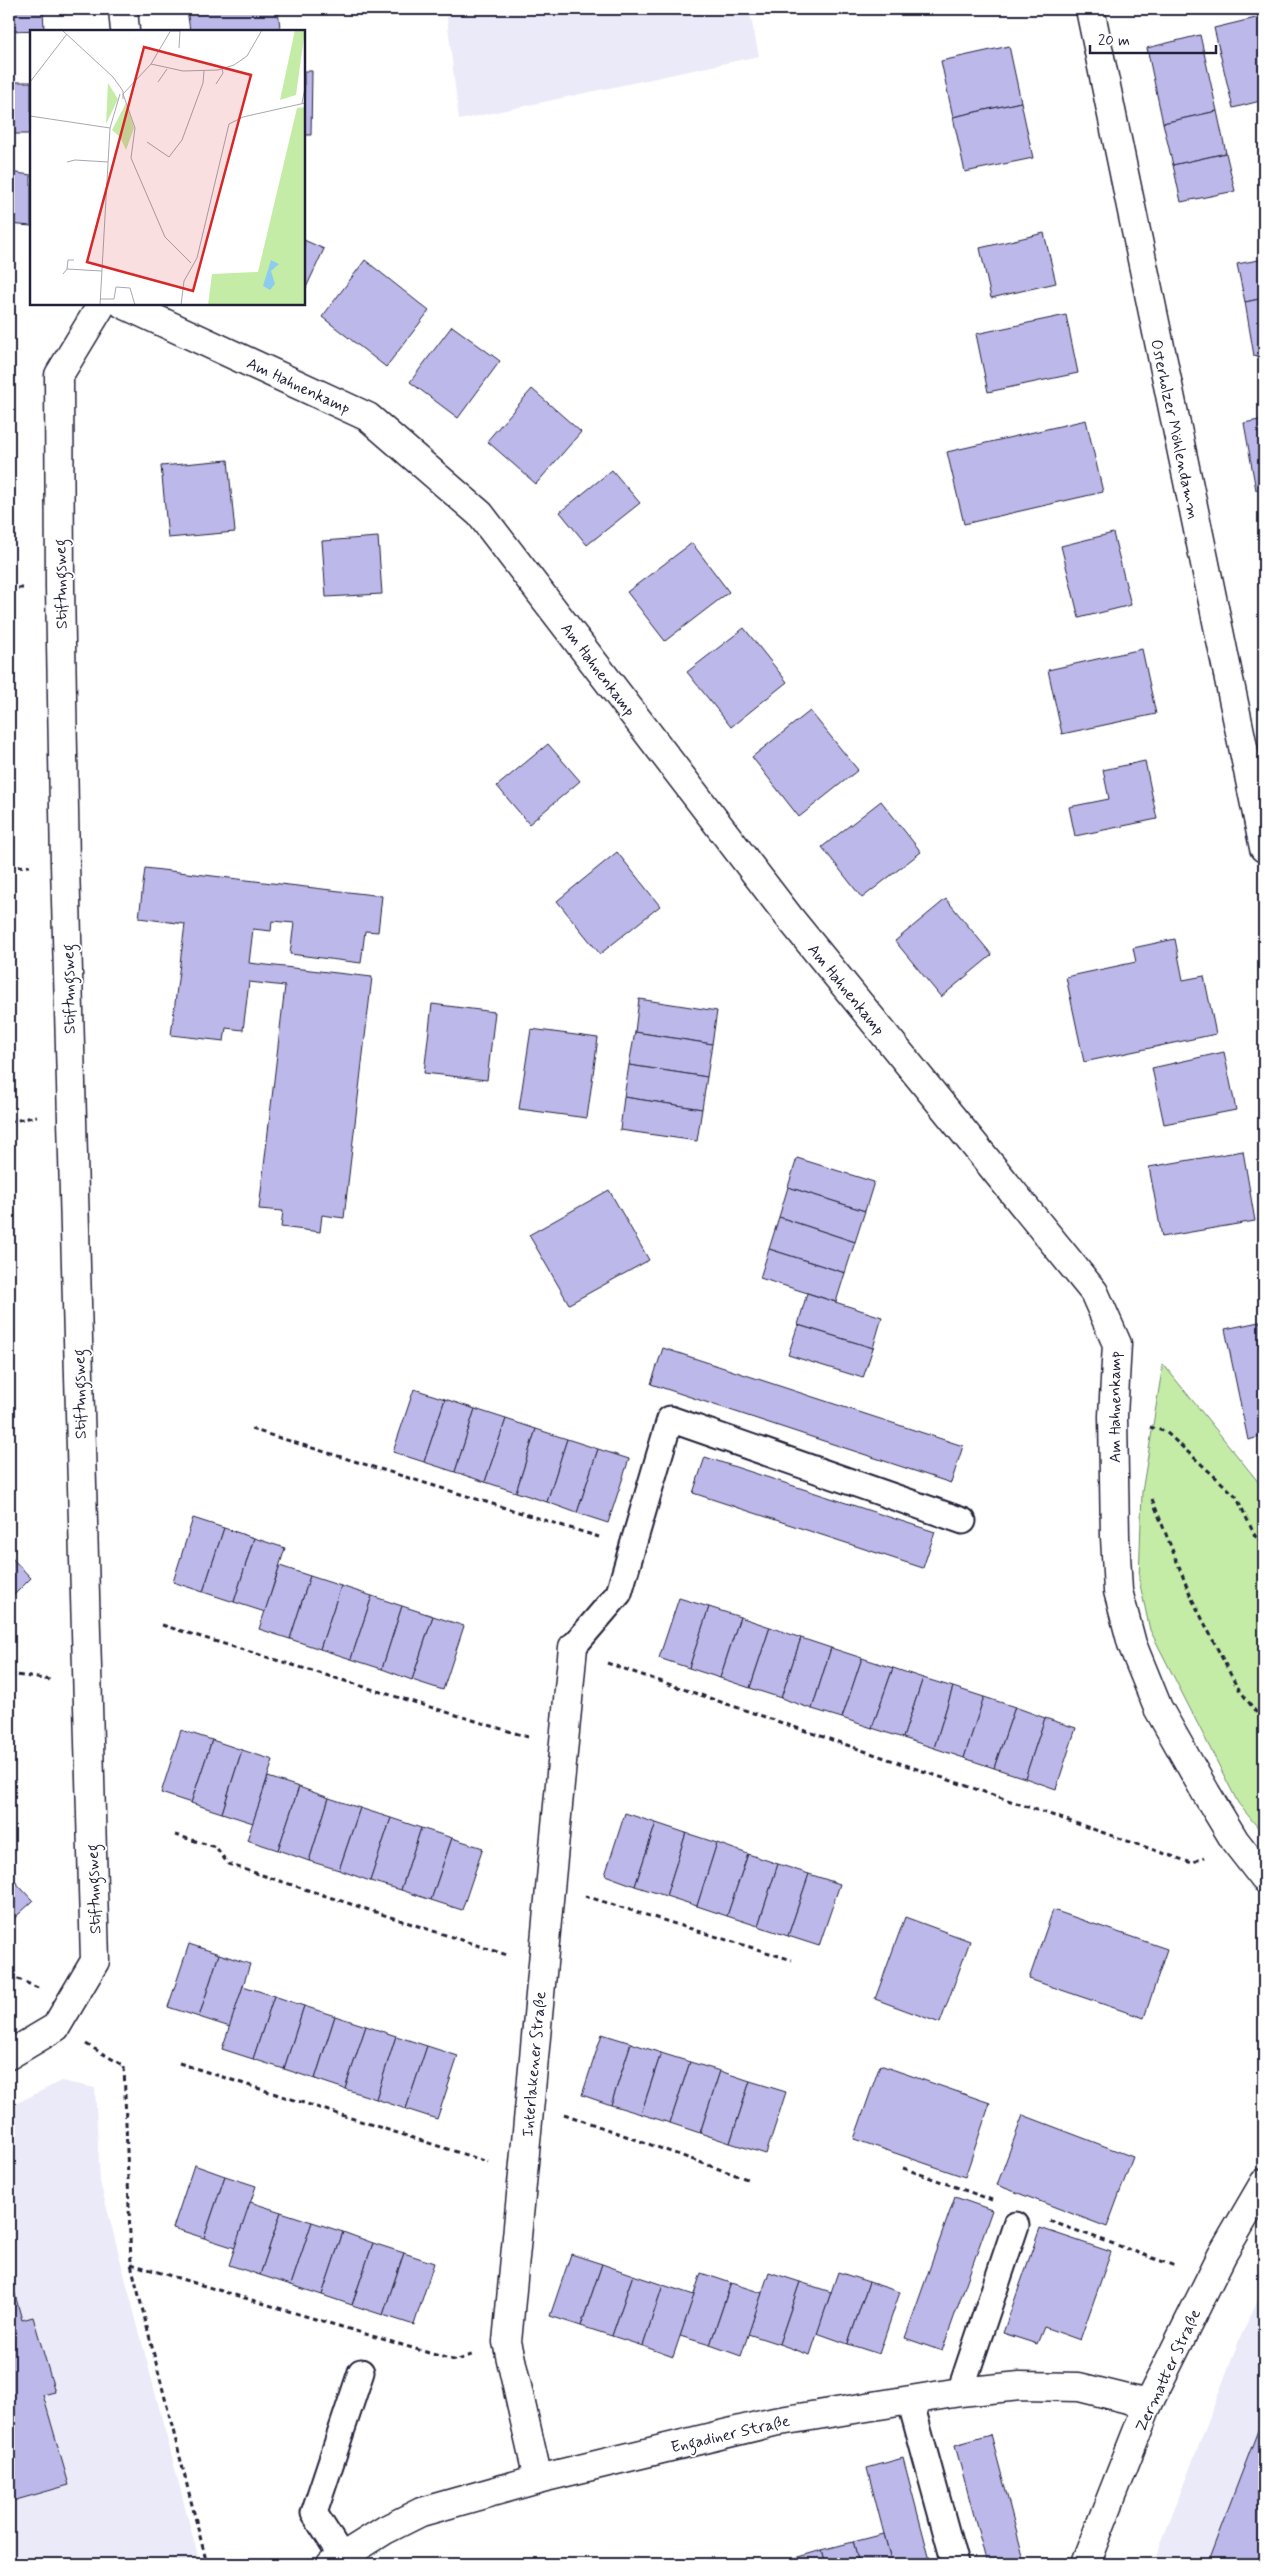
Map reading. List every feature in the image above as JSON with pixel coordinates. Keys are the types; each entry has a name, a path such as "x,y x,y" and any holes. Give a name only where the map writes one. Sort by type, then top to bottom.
{"street":[{"path":"123,9 125,30"},
{"name":"Osterholzer Möhlendamm","path":"1090,9 1264,848"},
{"name":"Stiftungsweg","path":"9,2056 56,2027 94,1960 65,844 60,586 59,376 101,305"},
{"name":"Am Hahnenkamp","path":"125,305 368,417 480,514 789,917 1094,1292 1117,1344 1113,1416 1118,1591 1132,1644 1158,1708 1235,1840 1264,1878"},
{"name":"Interlakener Straße","path":"538,2479 508,2342 573,1647"},
{"name":"Zermatter Straße","path":"1085,2564 1148,2404 1210,2279 1264,2182"},
{"name":"Engadiner Straße","path":"337,2561 384,2530 420,2512 538,2479 774,2422 960,2392 1020,2386 1079,2387 1148,2404"}],"lane":[{"path":"573,1647 618,1593 670,1419 963,1521"},
{"path":"960,2392 1016,2225"},
{"path":"337,2561 314,2513 361,2372"},
{"path":"910,2400 955,2564"}],"path":[{"path":"1113,1416 1166,1432 1236,1496 1254,1536 1264,1543"},
{"path":"251,1429 632,1548"},
{"path":"1150,1496 1191,1597 1236,1685 1264,1723"},
{"path":"162,1625 563,1747"},
{"path":"573,1647 615,1667 1192,1863 1235,1840"},
{"path":"9,1674 87,1686"},
{"path":"175,1835 216,1847 228,1864 542,1966"},
{"path":"550,1885 792,1960"},
{"path":"56,2027 124,2066 131,2264 207,2564"},
{"path":"179,2063 523,2174"},
{"path":"530,2102 747,2179"},
{"path":"903,2168 995,2201"},
{"path":"1040,2217 1210,2279"},
{"path":"131,2264 456,2361 508,2342"}],"shaded area":[{"path":"446,9 749,9 759,56 459,120"},
{"path":"61,2081 95,2088 100,2182 200,2564 9,2564 9,2107"},
{"path":"1264,2287 1264,2564 1153,2564 1240,2338"}],"green space":[{"path":"1163,1364 1264,1489 1264,1835 1238,1803 1150,1630 1139,1580 1142,1492"}],"building":[{"path":"9,9 43,9 44,30 9,31"},
{"path":"187,9 278,9 280,28 260,30 190,30"},
{"path":"1264,16 1264,100 1233,108 1214,28"},
{"path":"1200,35 1217,111 1163,123 1147,48"},
{"path":"1009,46 1021,102 953,117 941,61"},
{"path":"305,71 312,71 311,135 305,135"},
{"path":"9,82 30,82 30,134 9,134"},
{"path":"1021,102 1033,158 965,172 953,117"},
{"path":"1217,111 1226,153 1173,165 1163,123"},
{"path":"1226,153 1235,191 1181,202 1173,165"},
{"path":"9,172 30,175 30,226 9,224"},
{"path":"1044,233 1056,283 991,298 980,248"},
{"path":"305,240 324,249 305,290"},
{"path":"1264,259 1264,298 1245,302 1237,264"},
{"path":"365,260 429,311 386,367 322,317"},
{"path":"1264,298 1264,354 1254,356 1245,302"},
{"path":"1066,315 1078,373 988,392 976,334"},
{"path":"452,326 500,361 458,418 410,382"},
{"path":"532,389 581,432 536,484 487,441"},
{"path":"1264,419 1264,489 1256,490 1244,423"},
{"path":"1086,420 1103,492 964,524 947,452"},
{"path":"228,460 235,532 168,538 161,466"},
{"path":"612,470 640,503 587,545 560,512"},
{"path":"1113,533 1131,605 1079,618 1061,546"},
{"path":"378,537 382,594 326,597 322,541"},
{"path":"692,543 729,592 665,641 627,592"},
{"path":"744,628 787,682 731,727 687,672"},
{"path":"1142,649 1156,714 1062,734 1048,670"},
{"path":"810,711 858,770 799,817 752,757"},
{"path":"548,744 580,781 529,824 497,786"},
{"path":"1145,761 1157,819 1075,836 1069,807 1109,799 1103,770"},
{"path":"881,801 921,852 862,898 822,847"},
{"path":"617,852 660,906 600,954 557,901"},
{"path":"145,868 382,896 378,932 365,931 361,963 290,954 294,923 272,921 271,931 253,929 249,963 372,977 344,1218 322,1215 320,1232 281,1227 283,1211 259,1209 285,986 249,982 243,1030 226,1028 224,1041 171,1035 185,924 139,918"},
{"path":"946,899 992,955 941,997 895,941"},
{"path":"1175,939 1183,980 1204,976 1216,1034 1084,1062 1066,977 1136,962 1133,948"},
{"path":"639,999 717,1011 712,1044 635,1032"},
{"path":"432,1004 495,1012 487,1080 424,1073"},
{"path":"531,1029 598,1038 587,1118 519,1109"},
{"path":"635,1032 712,1044 707,1077 629,1065"},
{"path":"1224,1052 1236,1110 1164,1124 1152,1068"},
{"path":"629,1065 707,1077 702,1109 624,1097"},
{"path":"624,1097 702,1109 697,1141 620,1130"},
{"path":"1243,1151 1255,1221 1162,1237 1149,1167"},
{"path":"797,1158 874,1182 865,1211 788,1187"},
{"path":"788,1187 865,1211 855,1242 779,1217"},
{"path":"609,1190 649,1260 569,1304 529,1235"},
{"path":"779,1217 855,1242 845,1273 769,1249"},
{"path":"769,1249 845,1273 836,1302 760,1278"},
{"path":"807,1293 882,1317 873,1348 798,1325"},
{"path":"1264,1321 1264,1436 1248,1440 1225,1329"},
{"path":"798,1325 873,1348 863,1378 788,1355"},
{"path":"663,1348 963,1446 951,1483 651,1384"},
{"path":"414,1389 445,1399 424,1462 393,1452"},
{"path":"445,1399 475,1409 455,1472 424,1462"},
{"path":"475,1409 506,1419 485,1482 455,1472"},
{"path":"506,1419 536,1429 516,1492 485,1482"},
{"path":"536,1429 567,1439 547,1502 516,1492"},
{"path":"567,1439 598,1449 577,1513 547,1502"},
{"path":"598,1449 629,1459 608,1523 577,1513"},
{"path":"705,1457 935,1532 923,1568 693,1493"},
{"path":"193,1518 224,1528 203,1592 173,1582"},
{"path":"224,1528 254,1538 234,1602 203,1592"},
{"path":"254,1538 285,1548 265,1612 234,1602"},
{"path":"9,1555 31,1578 9,1600"},
{"path":"280,1566 310,1576 290,1639 259,1629"},
{"path":"310,1576 341,1586 320,1649 290,1639"},
{"path":"341,1586 372,1596 351,1659 320,1649"},
{"path":"372,1596 402,1606 382,1669 351,1659"},
{"path":"679,1598 709,1607 689,1668 659,1658"},
{"path":"402,1606 433,1616 412,1680 382,1669"},
{"path":"709,1607 740,1617 720,1678 689,1668"},
{"path":"433,1616 464,1626 443,1690 412,1680"},
{"path":"740,1617 770,1627 750,1688 720,1678"},
{"path":"770,1627 801,1638 781,1698 750,1688"},
{"path":"801,1638 831,1648 812,1709 781,1698"},
{"path":"831,1648 862,1658 842,1718 812,1709"},
{"path":"862,1658 893,1668 872,1728 842,1718"},
{"path":"893,1668 923,1678 903,1738 872,1728"},
{"path":"923,1678 953,1687 934,1748 903,1738"},
{"path":"953,1687 984,1697 964,1758 934,1748"},
{"path":"984,1697 1015,1707 994,1768 964,1758"},
{"path":"1015,1707 1045,1718 1025,1778 994,1768"},
{"path":"1045,1718 1076,1728 1056,1789 1025,1778"},
{"path":"181,1730 212,1740 191,1803 161,1793"},
{"path":"212,1740 242,1750 222,1813 191,1803"},
{"path":"242,1750 273,1760 253,1823 222,1813"},
{"path":"268,1777 299,1787 278,1850 247,1840"},
{"path":"299,1787 329,1798 309,1861 278,1850"},
{"path":"329,1798 360,1808 339,1870 309,1861"},
{"path":"360,1808 391,1818 370,1881 339,1870"},
{"path":"625,1813 656,1823 635,1886 605,1875"},
{"path":"391,1818 421,1828 401,1890 370,1881"},
{"path":"656,1823 686,1833 666,1896 635,1886"},
{"path":"421,1828 452,1838 431,1900 401,1890"},
{"path":"686,1833 717,1843 697,1906 666,1896"},
{"path":"452,1838 483,1848 462,1910 431,1900"},
{"path":"717,1843 748,1854 727,1916 697,1906"},
{"path":"748,1854 778,1864 758,1926 727,1916"},
{"path":"778,1864 809,1874 788,1936 758,1926"},
{"path":"809,1874 840,1884 819,1946 788,1936"},
{"path":"9,1875 33,1901 9,1923"},
{"path":"1053,1910 1167,1949 1144,2018 1029,1979"},
{"path":"905,1917 970,1941 940,2023 875,1999"},
{"path":"189,1944 219,1954 199,2017 168,2007"},
{"path":"219,1954 250,1964 230,2027 199,2017"},
{"path":"243,1986 274,1996 253,2059 222,2049"},
{"path":"274,1996 304,2006 284,2069 253,2059"},
{"path":"304,2006 335,2016 315,2079 284,2069"},
{"path":"335,2016 366,2026 345,2089 315,2079"},
{"path":"366,2026 396,2036 376,2099 345,2089"},
{"path":"602,2034 631,2043 611,2105 582,2095"},
{"path":"396,2036 427,2046 406,2109 376,2099"},
{"path":"631,2043 661,2053 641,2114 611,2105"},
{"path":"427,2046 458,2056 437,2119 406,2109"},
{"path":"661,2053 690,2062 670,2123 641,2114"},
{"path":"690,2062 720,2071 700,2133 670,2123"},
{"path":"880,2065 990,2103 965,2177 854,2139"},
{"path":"720,2071 750,2081 730,2143 700,2133"},
{"path":"750,2081 786,2092 766,2154 730,2143"},
{"path":"1023,2115 1133,2157 1107,2227 997,2185"},
{"path":"194,2165 225,2176 204,2238 173,2228"},
{"path":"225,2176 256,2186 235,2248 204,2238"},
{"path":"955,2197 992,2210 942,2351 905,2338"},
{"path":"250,2202 281,2212 260,2275 229,2265"},
{"path":"281,2212 312,2222 291,2285 260,2275"},
{"path":"312,2222 343,2232 322,2295 291,2285"},
{"path":"1040,2228 1111,2252 1080,2340 1044,2327 1037,2344 1003,2333"},
{"path":"343,2232 373,2243 352,2305 322,2295"},
{"path":"373,2243 404,2253 383,2315 352,2305"},
{"path":"404,2253 434,2263 414,2325 383,2315"},
{"path":"571,2254 602,2264 581,2326 550,2316"},
{"path":"602,2264 633,2275 612,2336 581,2326"},
{"path":"769,2272 800,2282 779,2344 748,2334"},
{"path":"838,2272 869,2282 848,2344 817,2333"},
{"path":"9,2273 22,2320 33,2317 55,2392 43,2395 69,2485 9,2502"},
{"path":"701,2273 731,2283 710,2345 680,2336"},
{"path":"633,2275 663,2285 643,2346 612,2336"},
{"path":"800,2282 831,2292 810,2355 779,2344"},
{"path":"869,2282 900,2292 879,2354 848,2344"},
{"path":"731,2283 762,2293 741,2356 710,2345"},
{"path":"663,2285 694,2295 673,2357 643,2346"},
{"path":"1264,2413 1264,2564 1207,2564 1257,2433"},
{"path":"991,2435 1024,2560 1008,2564 987,2564 955,2445"},
{"path":"903,2458 931,2564 892,2564 884,2534 867,2468"},
{"path":"884,2534 892,2564 859,2564 853,2542"},
{"path":"853,2542 859,2564 826,2564 822,2550"},
{"path":"822,2550 826,2564 793,2564 791,2559"}]}
